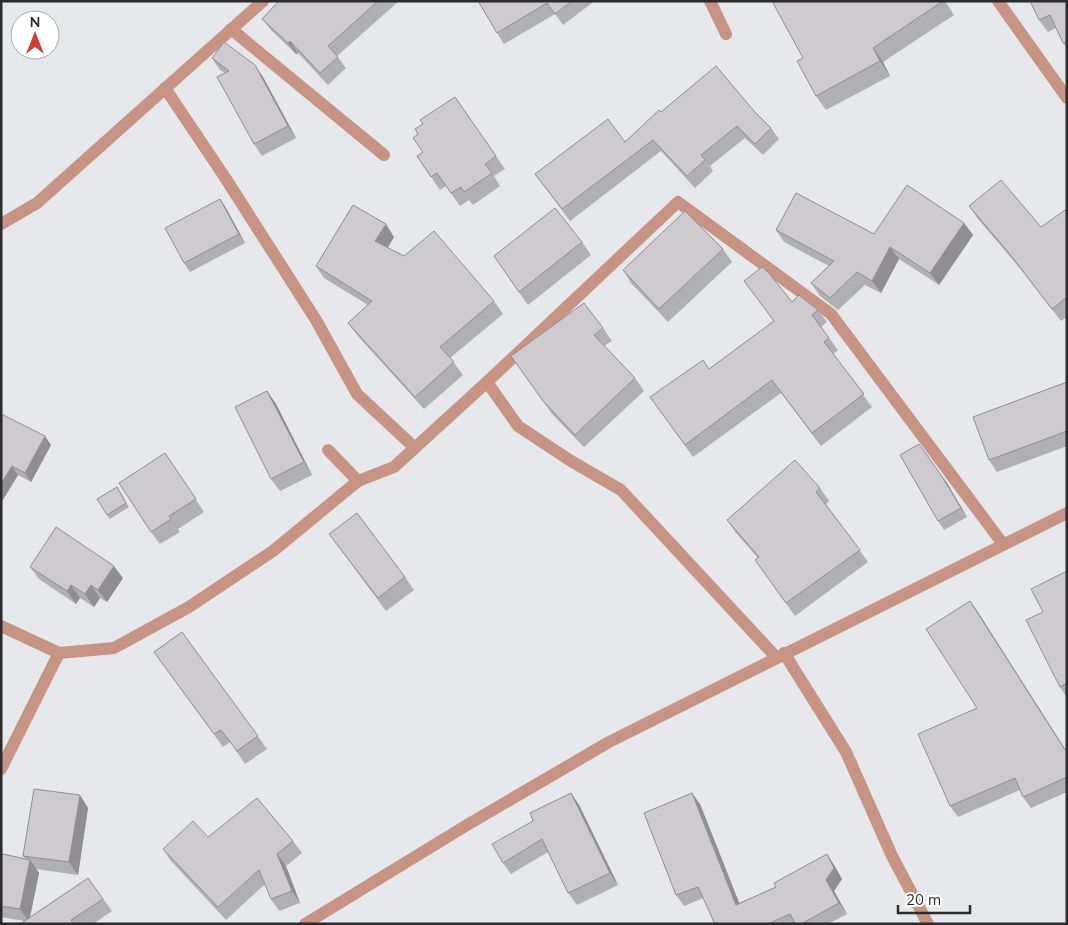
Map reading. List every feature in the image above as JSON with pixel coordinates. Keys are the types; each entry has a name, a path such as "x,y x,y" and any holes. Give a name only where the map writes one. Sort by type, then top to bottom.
{"street":[{"path":"1,224 37,203 263,1"},
{"path":"710,1 726,34"},
{"path":"998,1 1067,98"},
{"path":"231,29 384,155"},
{"path":"165,88 316,320 357,394 415,448"},
{"path":"1,626 59,653 114,648 189,606 273,551 358,480 394,467 678,202 830,314 1003,544"},
{"path":"487,382 518,426 621,490 780,655 846,752 892,856 928,924"},
{"path":"328,450 358,480"},
{"path":"305,924 467,825 609,742 1067,513"},
{"path":"1,769 59,653"}],"building":[{"path":"279,1 378,1 328,46 338,57 320,73 290,41 288,43 262,19"},
{"path":"478,1 572,1 555,14 547,3 497,33"},
{"path":"777,1 943,1 873,48 880,61 816,96 797,61 803,58 773,3"},
{"path":"1030,1 1067,1 1067,42 1063,43 1050,15 1039,20"},
{"path":"224,42 255,65 288,126 254,144 217,77 229,71 212,58"},
{"path":"716,66 771,128 755,144 737,126 701,155 705,160 687,176 653,140 562,209 535,174 608,119 625,142 659,110 661,112"},
{"path":"455,97 496,156 485,164 492,173 464,192 461,187 451,193 437,173 431,177 417,156 423,152 413,138 418,134 415,129 423,124 420,120"},
{"path":"1001,180 1041,227 1065,210 1067,212 1067,297 1052,309 1009,253 969,206"},
{"path":"907,185 964,223 930,273 890,247 872,281 857,272 830,298 811,283 834,261 776,230 796,193 874,234"},
{"path":"220,199 239,234 184,263 165,228"},
{"path":"353,205 386,224 375,241 404,256 434,231 494,301 440,347 454,362 415,397 348,323 372,301 316,266"},
{"path":"555,208 582,242 519,292 494,256"},
{"path":"685,211 723,249 659,309 623,270"},
{"path":"762,267 792,302 799,295 818,310 812,315 829,338 824,342 864,394 812,433 772,380 685,445 650,397 703,360 709,369 774,321 744,281"},
{"path":"584,303 603,328 594,335 635,378 575,435 543,401 511,356"},
{"path":"1067,382 1067,431 989,460 973,417"},
{"path":"267,391 304,462 271,479 235,407"},
{"path":"1,414 45,436 25,473 12,466 1,484"},
{"path":"919,444 961,508 938,521 900,455"},
{"path":"165,453 196,499 169,516 171,519 151,532 119,483"},
{"path":"795,460 820,488 816,492 860,550 786,603 755,560 759,557 727,520"},
{"path":"117,487 126,503 107,515 97,499"},
{"path":"357,513 405,577 378,598 329,534"},
{"path":"56,527 114,566 98,590 91,585 85,594 71,585 67,591 30,567"},
{"path":"1067,571 1067,683 1060,687 1026,620 1043,612 1031,589"},
{"path":"970,601 1065,750 1067,749 1067,777 1023,797 1015,778 950,806 918,734 977,708 926,629"},
{"path":"182,632 258,736 237,751 221,730 214,734 154,652"},
{"path":"34,789 80,795 69,862 23,856"},
{"path":"571,793 610,873 568,893 542,839 503,863 492,844 533,821 530,813"},
{"path":"692,793 736,905 776,887 774,883 827,854 834,868 826,880 839,903 801,924 796,924 790,914 768,924 715,924 698,887 676,895 644,813"},
{"path":"257,798 293,841 277,854 292,891 271,899 259,870 218,907 163,849 193,821 208,837"},
{"path":"3,854 30,860 20,909 1,906 1,857"},
{"path":"88,878 103,899 71,920 74,924 20,924"}]}
